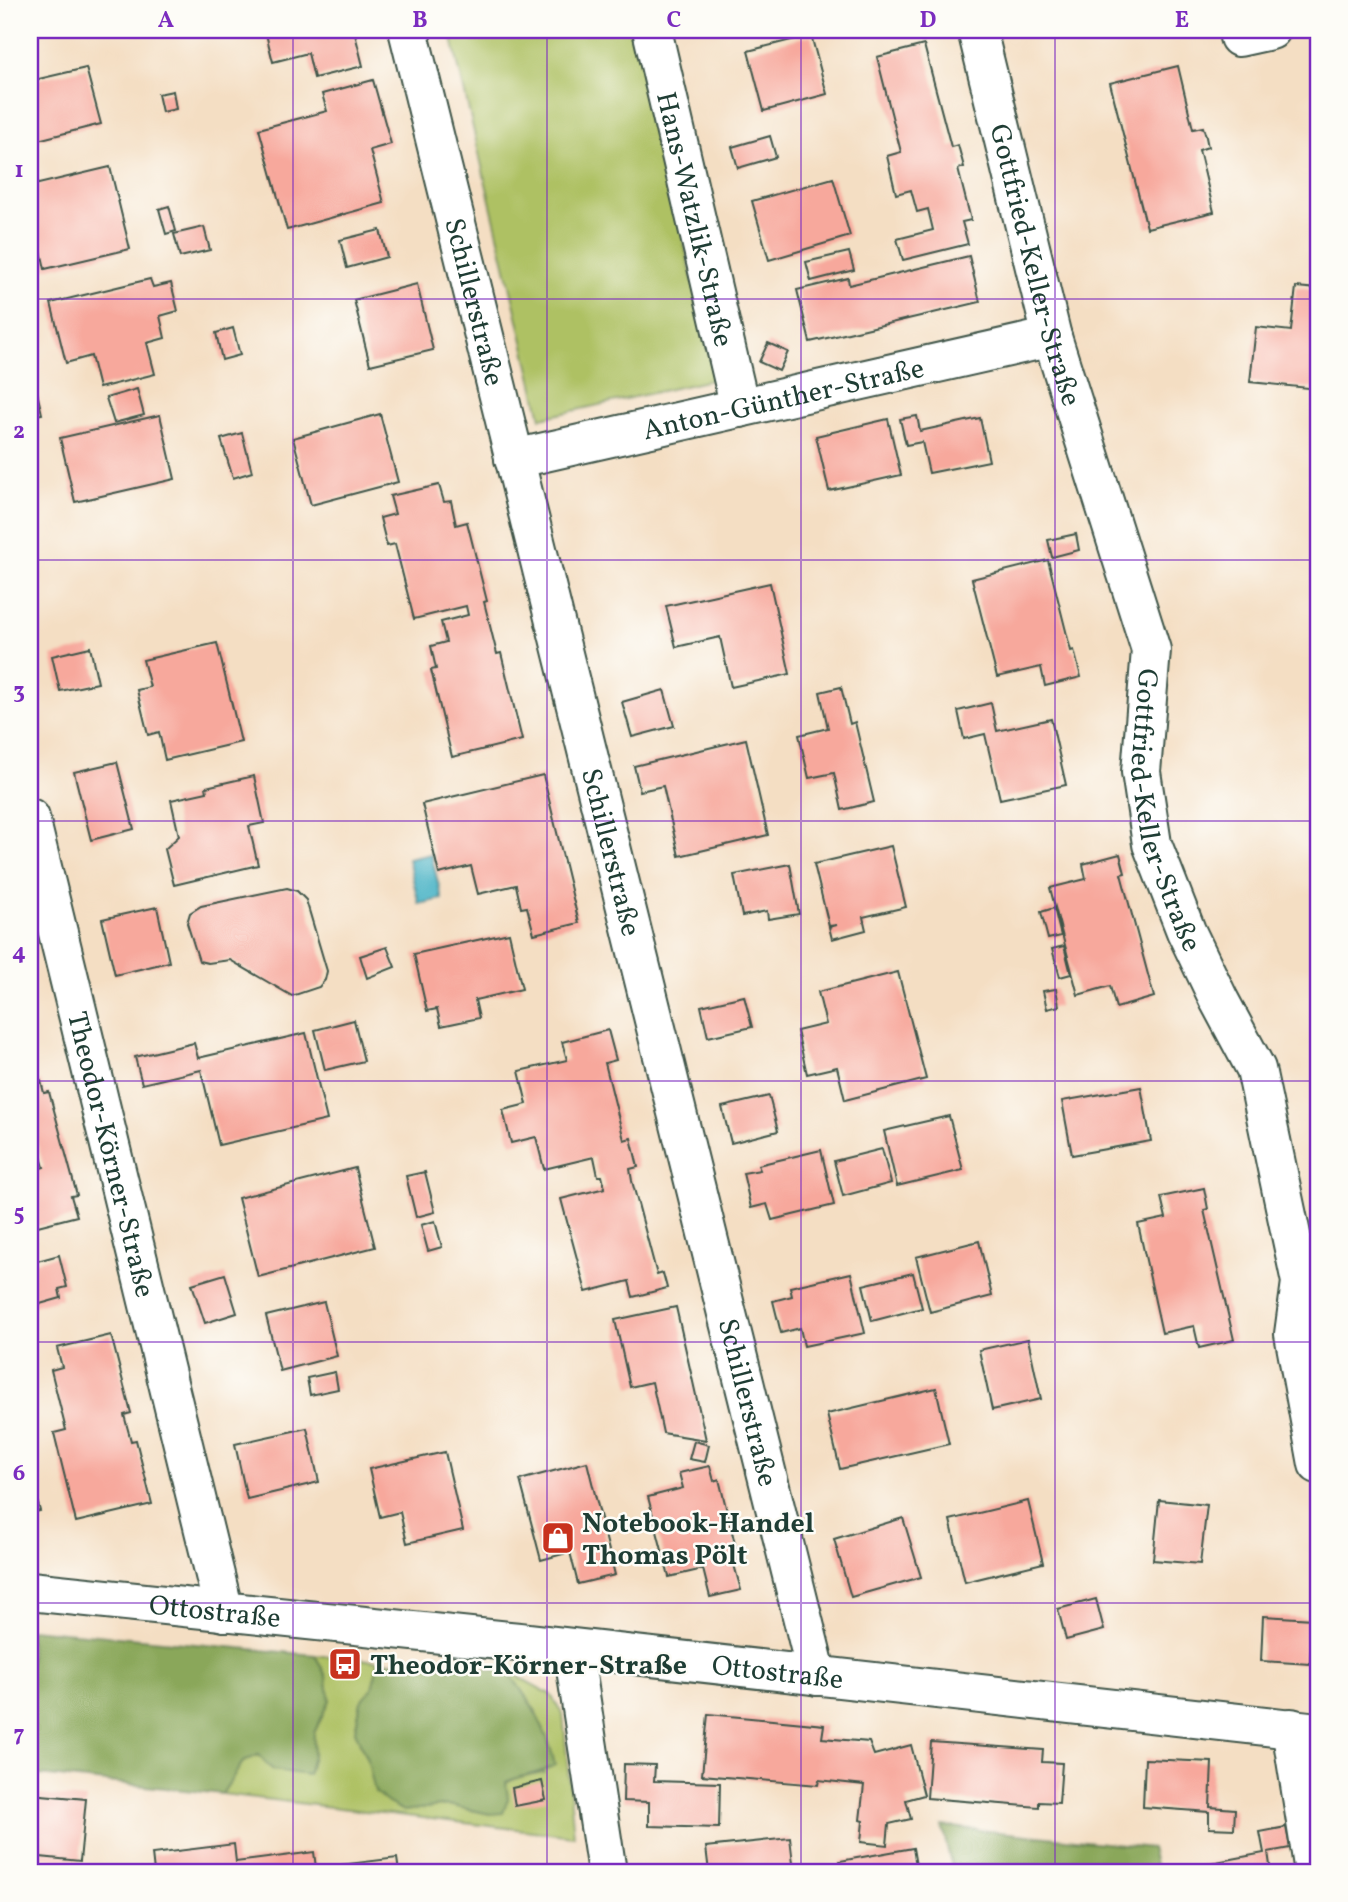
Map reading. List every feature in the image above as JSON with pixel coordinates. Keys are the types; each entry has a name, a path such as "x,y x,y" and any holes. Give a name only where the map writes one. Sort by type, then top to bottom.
{"street":[{"name":"Schillerstraße","path":"408,30 817,1676"},
{"name":"Hans-Watzlik-Straße","path":"652,30 740,408"},
{"name":"Gottfried-Keller-Straße","path":"977,30 1052,337 1151,650 1141,772 1152,844 1186,931 1256,1069 1301,1282 1294,1334 1313,1419 1318,1464"},
{"name":"Anton-Günther-Straße","path":"514,459 1052,337"},
{"name":"Theodor-Körner-Straße","path":"30,818 224,1612"},
{"name":"Ottostraße","path":"30,1591 1304,1730"},
{"path":"573,1649 607,1872"},
{"path":"1304,1730 1314,1872"}],"green space":[{"path":"450,30 636,30 715,379 541,418"},
{"path":"30,1629 315,1655 326,1676 330,1700 314,1733 313,1756 308,1775 273,1770 258,1755 243,1762 222,1794 30,1774"},
{"path":"315,1655 379,1661 372,1688 361,1702 355,1731 368,1762 404,1811 448,1805 490,1814 508,1799 506,1783 519,1777 544,1772 536,1711 508,1671 550,1694 563,1714 574,1836 222,1794 243,1762 258,1755 313,1756 314,1733 330,1700 326,1676"},
{"path":"379,1661 508,1671 537,1715 555,1765 506,1782 508,1799 503,1813 490,1814 448,1805 404,1811 388,1803 375,1792 368,1762 355,1731 361,1702 372,1688"},
{"path":"942,1826 1151,1848 1157,1872 953,1872"}],"water":[{"path":"431,854 442,899 419,904 408,859"}],"building":[{"path":"265,30 354,30 363,66 314,78 308,53 273,62"},
{"path":"811,35 827,94 764,111 748,51"},
{"path":"924,45 951,147 958,145 964,167 958,169 971,220 962,222 968,244 903,260 897,239 933,230 928,209 917,212 911,190 896,194 887,156 901,152 877,57"},
{"path":"1178,66 1193,129 1203,127 1206,137 1208,147 1199,150 1214,212 1147,228 1110,83"},
{"path":"86,68 101,124 30,142 30,81"},
{"path":"373,80 391,144 370,150 384,203 287,230 259,129 327,111 322,94"},
{"path":"173,91 176,109 162,112 158,94"},
{"path":"770,136 776,157 738,168 732,147"},
{"path":"110,167 130,249 45,269 30,202 30,186"},
{"path":"833,178 850,236 769,260 752,201"},
{"path":"169,206 176,231 166,234 159,209"},
{"path":"204,227 210,250 180,257 174,234"},
{"path":"380,230 387,257 347,268 340,240"},
{"path":"849,252 854,270 811,281 806,262"},
{"path":"969,256 980,302 810,342 797,290 848,278 849,285"},
{"path":"150,279 153,287 171,283 178,311 160,316 165,338 147,343 155,374 99,388 91,356 66,363 51,303"},
{"path":"417,284 433,350 370,365 354,300"},
{"path":"1296,287 1318,289 1318,389 1250,382 1256,327 1291,331"},
{"path":"233,328 240,355 222,360 216,333"},
{"path":"768,343 788,352 779,371 759,362"},
{"path":"35,384 42,414 30,416 30,385"},
{"path":"137,389 144,415 114,423 106,398"},
{"path":"380,414 398,482 311,505 293,438"},
{"path":"160,415 175,479 75,502 60,438"},
{"path":"917,416 920,431 980,418 989,461 929,473 922,442 906,445 900,419"},
{"path":"888,419 901,475 829,491 816,436"},
{"path":"242,433 252,472 233,478 221,439"},
{"path":"439,485 444,502 451,501 456,525 467,522 497,654 501,653 522,740 452,757 431,670 436,669 431,646 446,642 441,622 468,615 466,606 414,619 395,544 387,546 380,518 395,514 390,496"},
{"path":"1076,534 1079,550 1052,557 1048,540"},
{"path":"1048,560 1071,651 1074,650 1081,677 1045,686 1041,667 997,677 972,579"},
{"path":"770,583 790,674 731,687 720,637 676,647 666,606"},
{"path":"217,643 241,742 165,760 159,732 148,735 137,690 150,687 143,660"},
{"path":"90,647 98,683 60,691 52,656"},
{"path":"841,687 850,724 855,722 874,802 842,810 834,773 809,778 799,735 828,728 820,692"},
{"path":"664,690 674,726 632,737 622,702"},
{"path":"991,703 997,731 1051,719 1066,785 1000,799 985,734 964,739 958,711"},
{"path":"746,739 768,835 679,856 663,786 640,791 634,766"},
{"path":"117,762 134,829 91,840 74,772"},
{"path":"543,775 579,923 534,934 527,907 521,908 516,885 478,894 471,866 439,874 422,804"},
{"path":"254,776 264,823 249,826 258,865 174,885 165,849 179,836 171,800 207,792 206,787"},
{"path":"891,846 906,907 863,917 866,930 832,939 829,927 837,925 829,926 814,864"},
{"path":"1120,854 1125,873 1121,874 1154,997 1116,1008 1110,986 1078,995 1050,888 1086,879 1083,864"},
{"path":"790,864 799,914 768,919 767,911 742,916 734,875"},
{"path":"287,888 297,891 306,900 327,971 325,980 319,987 292,996 230,960 208,963 199,961 187,923 190,913 201,906"},
{"path":"157,907 169,962 115,975 102,919"},
{"path":"1054,908 1061,936 1048,939 1041,912"},
{"path":"509,933 522,989 475,1000 479,1018 441,1026 437,1009 427,1011 414,954"},
{"path":"1064,946 1071,974 1060,977 1052,949"},
{"path":"387,947 395,967 367,978 360,956"},
{"path":"898,972 926,1079 845,1100 837,1067 807,1074 797,1031 826,1024 818,992"},
{"path":"1056,989 1059,1006 1047,1009 1043,991"},
{"path":"744,996 752,1027 708,1037 701,1006"},
{"path":"354,1020 364,1061 325,1070 315,1030"},
{"path":"608,1030 616,1060 605,1063 624,1140 631,1138 638,1167 630,1169 632,1181 657,1275 663,1273 667,1288 633,1297 629,1281 586,1292 561,1199 605,1188 602,1176 598,1176 594,1157 544,1169 536,1137 511,1143 503,1110 527,1104 519,1071 567,1060 562,1042"},
{"path":"306,1033 327,1120 219,1145 201,1070 142,1084 135,1057 194,1043 198,1058"},
{"path":"41,1081 44,1093 49,1092 77,1195 71,1196 77,1216 30,1228 30,1171 44,1167 36,1140 30,1141 30,1084"},
{"path":"1141,1087 1151,1141 1072,1155 1062,1101"},
{"path":"769,1096 778,1131 731,1143 722,1107"},
{"path":"949,1116 963,1170 897,1186 884,1131"},
{"path":"882,1149 891,1183 843,1196 834,1161"},
{"path":"821,1150 834,1205 772,1220 767,1204 751,1208 743,1173 760,1170 758,1165"},
{"path":"355,1168 375,1247 258,1277 238,1198"},
{"path":"425,1172 435,1212 416,1217 406,1176"},
{"path":"1204,1188 1208,1209 1204,1210 1234,1340 1199,1348 1194,1326 1162,1333 1138,1224 1166,1218 1161,1197"},
{"path":"435,1221 442,1247 428,1251 421,1225"},
{"path":"979,1241 992,1296 930,1312 916,1257"},
{"path":"59,1255 67,1287 59,1289 61,1298 33,1306 30,1296 30,1263"},
{"path":"851,1273 865,1333 804,1346 800,1328 781,1333 773,1301 792,1296 790,1287"},
{"path":"913,1273 922,1308 872,1321 863,1285"},
{"path":"225,1274 237,1313 205,1323 192,1284"},
{"path":"324,1302 337,1356 280,1371 266,1316"},
{"path":"676,1307 706,1440 663,1433 652,1382 630,1387 615,1320"},
{"path":"111,1335 131,1413 124,1415 131,1441 136,1440 152,1504 76,1522 54,1433 66,1430 51,1370 62,1367 57,1348"},
{"path":"1028,1339 1041,1399 992,1410 979,1350"},
{"path":"335,1372 338,1389 310,1395 307,1378"},
{"path":"936,1388 949,1444 840,1469 827,1414"},
{"path":"307,1428 319,1482 247,1499 235,1444"},
{"path":"694,1441 709,1445 705,1462 689,1459"},
{"path":"445,1452 463,1530 407,1543 400,1512 380,1517 369,1469"},
{"path":"587,1462 615,1575 578,1584 570,1552 541,1560 520,1480"},
{"path":"710,1466 714,1481 719,1479 739,1560 733,1561 741,1590 710,1597 703,1569 669,1577 648,1497 683,1488 679,1473"},
{"path":"30,1475 40,1511 30,1513"},
{"path":"1159,1500 1207,1505 1200,1564 1153,1560"},
{"path":"1028,1501 1043,1563 965,1582 950,1520"},
{"path":"903,1518 921,1577 851,1597 834,1539"},
{"path":"1096,1599 1104,1630 1066,1640 1058,1609"},
{"path":"1263,1616 1313,1619 1310,1664 1261,1661"},
{"path":"708,1714 824,1725 822,1738 869,1742 874,1755 911,1745 924,1795 906,1800 911,1819 889,1824 887,1845 861,1842 863,1821 860,1820 864,1785 819,1780 818,1785 702,1775"},
{"path":"931,1742 1043,1750 1042,1762 1062,1763 1059,1803 1039,1802 1039,1807 927,1798"},
{"path":"1145,1759 1212,1762 1210,1807 1235,1809 1234,1829 1209,1828 1209,1812 1143,1807"},
{"path":"624,1764 655,1765 654,1781 720,1783 719,1828 649,1826 649,1802 623,1801"},
{"path":"542,1781 546,1800 515,1806 512,1788"},
{"path":"30,1794 86,1799 80,1861 30,1856"},
{"path":"1286,1827 1290,1848 1268,1852 1271,1872 1201,1872 1200,1865 1264,1853 1260,1832"},
{"path":"790,1838 794,1872 709,1872 706,1847"},
{"path":"234,1844 236,1862 314,1852 316,1868 397,1858 399,1872 154,1872 152,1854"},
{"path":"913,1848 917,1872 842,1872 840,1861"},
{"path":"482,1866 483,1872 445,1872 445,1871"},
{"path":"546,1866 547,1872 513,1872 513,1871"}],"place":[{"name":"Notebook-Handel Thomas Pölt","path":"558,1538"},
{"name":"Theodor-Körner-Straße","path":"345,1664"}]}
